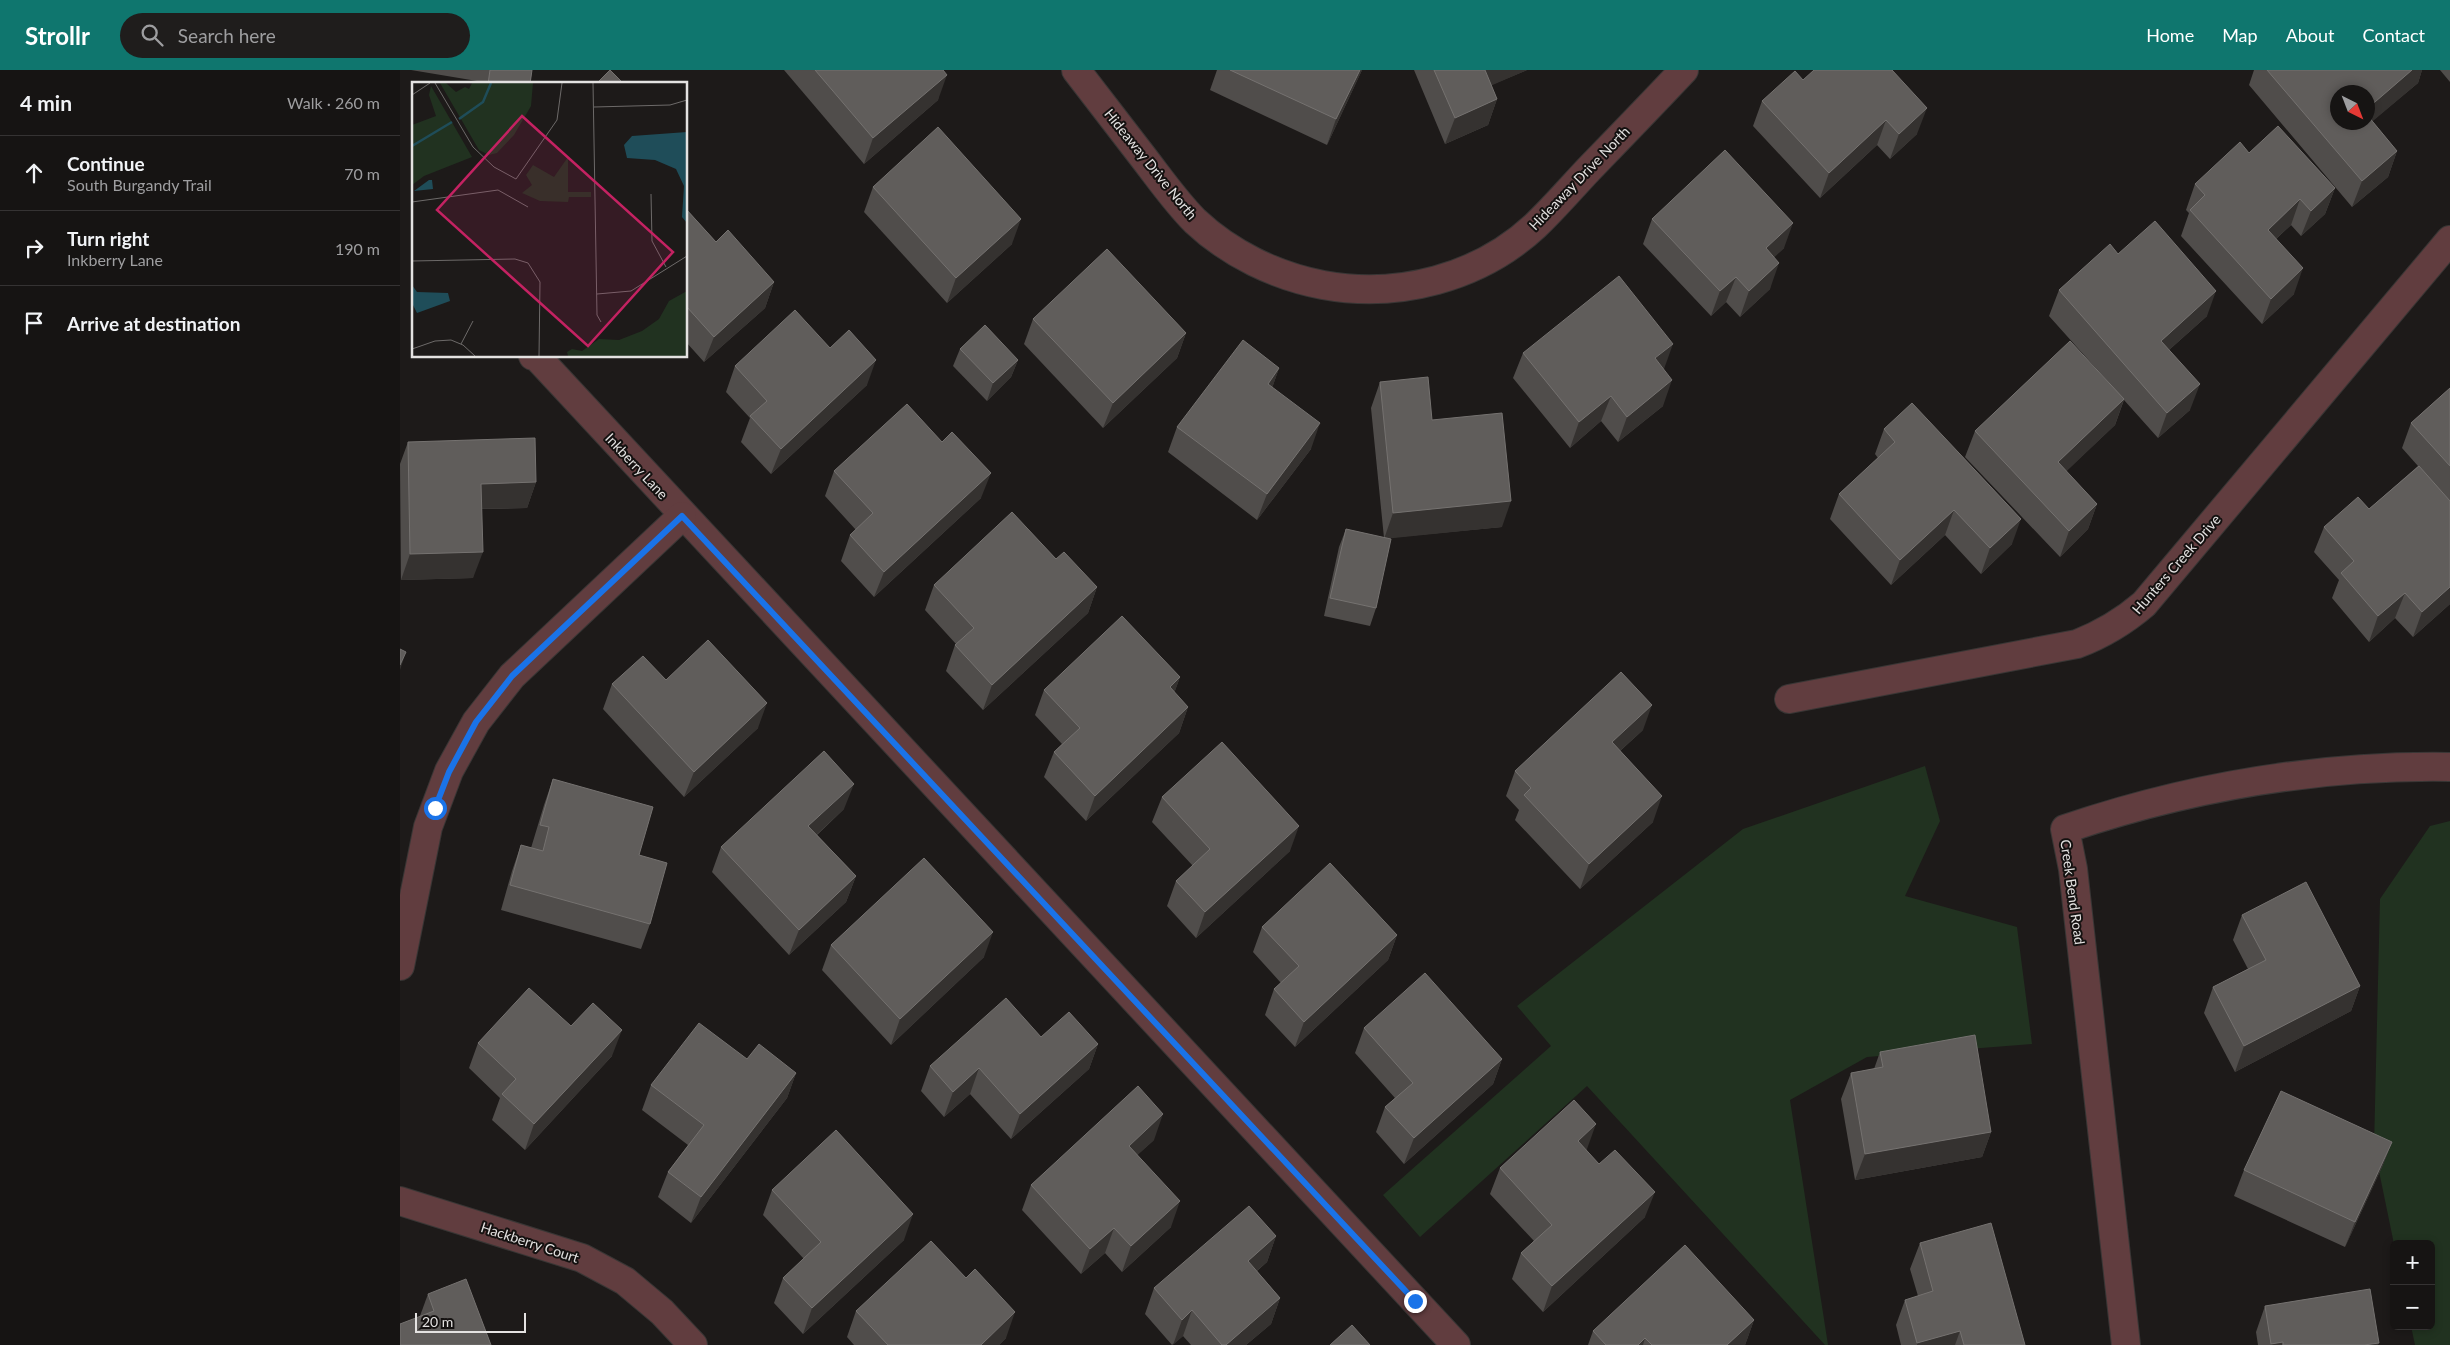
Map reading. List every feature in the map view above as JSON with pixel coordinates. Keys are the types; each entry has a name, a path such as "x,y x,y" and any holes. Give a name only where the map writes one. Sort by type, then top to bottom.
{"street":[{"name":"Hideaway Drive North","path":"1076,70 1174,197 1196,221 1221,242 1249,259 1278,273 1310,283 1342,288 1375,290 1407,287 1439,280 1496,255 1534,227 1684,70"},
{"name":"Hunters Creek Drive","path":"1789,699 2077,644 2104,634 2125,621 2144,604 2450,240"},
{"name":"Inkberry Lane","path":"537,358 1456,1345"},
{"path":"400,966 428,827 449,772 476,722 512,676 682,516"},
{"name":"Creek Bend Road","path":"2126,1345 2073,869 2065,829 2125,808 2218,787 2313,773 2408,767 2450,767"},
{"name":"Hackberry Court","path":"400,1202 582,1258 625,1281 662,1312 693,1345"}],"green space":[{"path":"1925,766 1940,821 1905,896 2017,927 2032,1044 1867,1057 1790,1100 1828,1345 1825,1345 1587,1086 1420,1237 1383,1195 1551,1046 1517,1006 1743,829"},
{"path":"2450,821 2450,1345 2415,1345 2412,1330 2435,1330 2435,1240 2393,1240 2374,1147 2380,899 2430,826"}],"building":[{"path":"490,70 532,70 530,82 488,82"},
{"path":"610,70 622,82 598,82"},
{"path":"815,70 943,70 947,75 873,138"},
{"path":"1230,70 1360,70 1336,119"},
{"path":"1434,70 1485,70 1497,99 1455,118"},
{"path":"1814,70 1892,70 1927,108 1899,134 1886,120 1829,173 1762,101 1795,71 1803,80"},
{"path":"2267,70 2412,70 2375,102 2375,85 2330,85 2330,130 2375,130 2375,124 2397,151 2362,181"},
{"path":"2278,126 2335,188 2311,211 2300,199 2268,230 2303,268 2271,299 2190,210 2205,195 2195,184 2240,142 2249,153"},
{"path":"938,127 1021,219 956,278 873,187"},
{"path":"1725,150 1793,223 1766,248 1779,263 1749,291 1736,277 1720,291 1652,219"},
{"path":"688,211 716,242 728,230 774,282 714,337 688,308"},
{"path":"2155,221 2216,291 2161,341 2200,384 2167,413 2059,290 2110,244 2118,254"},
{"path":"1107,249 1186,333 1113,403 1033,319"},
{"path":"1619,276 1673,344 1655,358 1672,380 1627,417 1611,396 1579,422 1523,353"},
{"path":"795,310 830,348 849,330 876,360 781,449 750,416 767,401 735,366"},
{"path":"985,325 1018,360 993,383 960,349"},
{"path":"1243,340 1279,368 1268,384 1320,423 1267,494 1177,427"},
{"path":"2070,341 2124,399 2058,462 2097,504 2069,531 1975,431"},
{"path":"1428,377 1432,420 1502,413 1511,501 1393,513 1380,382"},
{"path":"2450,388 2450,466 2411,423"},
{"path":"1912,403 2021,519 1990,548 1954,510 1900,560 1839,494 1895,442 1884,429"},
{"path":"907,404 942,442 952,432 991,473 884,572 850,535 873,513 834,471"},
{"path":"535,438 536,482 481,484 483,552 410,554 408,442"},
{"path":"2419,466 2450,501 2450,587 2422,612 2405,593 2378,616 2341,573 2354,561 2324,527 2358,497 2369,509"},
{"path":"1012,512 1056,559 1064,552 1097,587 992,685 955,645 974,628 934,585"},
{"path":"1346,529 1391,539 1376,608 1330,598"},
{"path":"1122,616 1180,677 1170,687 1188,707 1095,796 1054,752 1080,728 1044,690"},
{"path":"708,640 767,703 694,772 612,684 643,656 666,680"},
{"path":"400,649 406,652 400,665"},
{"path":"1621,672 1652,705 1612,742 1662,796 1589,864 1524,795 1531,788 1515,771"},
{"path":"1222,742 1299,826 1205,912 1176,881 1210,849 1162,797"},
{"path":"824,751 854,784 808,826 856,876 799,930 721,847"},
{"path":"553,779 653,807 639,855 667,863 650,924 510,885 521,845 543,851 549,827 540,825"},
{"path":"924,858 993,932 900,1019 831,945"},
{"path":"1330,863 1397,935 1304,1022 1274,989 1299,966 1262,927"},
{"path":"2306,882 2360,986 2244,1046 2213,987 2266,960 2242,915"},
{"path":"1425,973 1502,1059 1414,1138 1385,1107 1413,1083 1364,1028"},
{"path":"529,988 571,1026 593,1003 622,1030 534,1124 502,1094 516,1079 478,1043"},
{"path":"1006,998 1041,1037 1069,1012 1098,1044 1020,1114 979,1068 953,1092 930,1066"},
{"path":"699,1023 747,1059 759,1044 796,1073 701,1197 668,1172 704,1125 651,1085"},
{"path":"1975,1035 1991,1132 1865,1154 1851,1073 1883,1067 1880,1052"},
{"path":"1138,1086 1163,1114 1129,1146 1180,1201 1131,1246 1114,1228 1090,1249 1031,1185"},
{"path":"2281,1091 2392,1142 2355,1222 2244,1170"},
{"path":"1574,1100 1596,1124 1578,1141 1599,1164 1615,1150 1655,1192 1552,1286 1521,1253 1552,1225 1500,1168"},
{"path":"836,1130 913,1214 812,1308 783,1278 821,1242 772,1190"},
{"path":"1249,1206 1276,1236 1248,1261 1280,1298 1226,1345 1222,1345 1192,1310 1182,1320 1154,1288"},
{"path":"1991,1223 2025,1345 1964,1345 1960,1331 1917,1343 1905,1300 1933,1291 1920,1243"},
{"path":"931,1241 966,1278 975,1269 1015,1312 981,1345 888,1345 856,1311"},
{"path":"1685,1245 1754,1320 1727,1345 1652,1345 1645,1338 1638,1345 1606,1345 1593,1331"},
{"path":"466,1279 491,1345 400,1345 400,1324 434,1311 428,1294"},
{"path":"2370,1289 2379,1343 2364,1345 2283,1345 2283,1342 2271,1344 2265,1306"},
{"path":"1352,1325 1370,1345 1330,1345"}],"route":[{"path":"435,808 449,772 476,722 512,676 682,516 1415,1301"}]}
